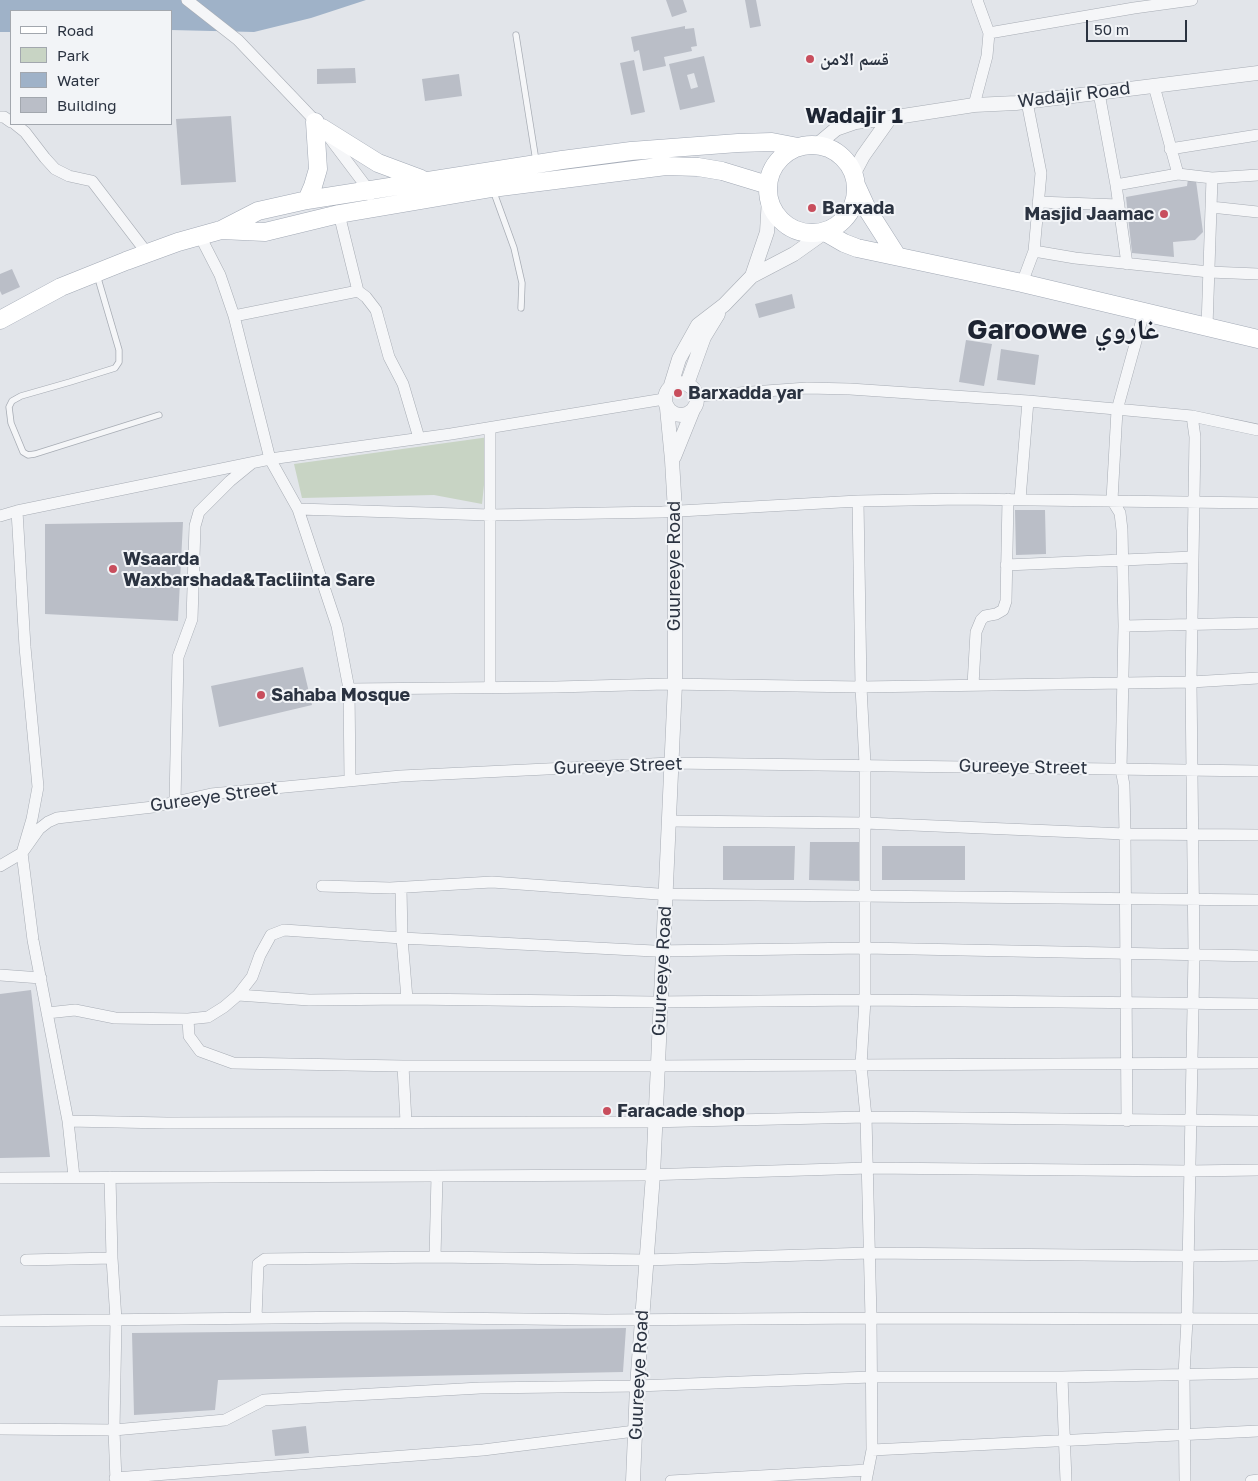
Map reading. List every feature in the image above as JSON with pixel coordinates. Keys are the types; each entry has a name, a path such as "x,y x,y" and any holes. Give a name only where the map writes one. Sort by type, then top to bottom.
{"main road":[{"path":"319,125 378,163 424,180"},
{"path":"307,200 314,186 318,169 319,125"},
{"path":"0,320 60,287 178,242 221,230 258,212 307,200 424,180 623,152 738,143 772,142 798,147 817,145 835,152 846,161 867,209 897,256"},
{"path":"798,147 787,153 778,162 771,173 769,192 774,210 782,221 793,229 806,233 824,232 834,228 848,215 855,201 855,179"},
{"path":"221,230 265,232 339,214 492,188 666,166 698,167 722,172 769,192"},
{"path":"824,232 857,248 1022,283 1258,339"}],"street":[{"path":"187,0 238,40 319,125 368,189 373,208"},
{"path":"974,105 987,56 989,33 977,0"},
{"path":"989,33 1192,0"},
{"name":"Wadajir Road","path":"817,145 836,129 856,122 974,105 1027,102 1258,73"},
{"path":"1154,86 1178,174"},
{"path":"1098,93 1116,185 1127,264"},
{"path":"1022,283 1034,251 1041,173 1027,102"},
{"path":"855,179 863,156 890,118"},
{"path":"16,125 26,132 55,169 69,176 92,181 147,253"},
{"path":"1170,149 1258,135"},
{"path":"1116,185 1178,174 1212,178 1258,175"},
{"path":"1207,327 1212,178"},
{"path":"752,276 767,232 769,192"},
{"path":"1038,202 1119,205"},
{"path":"1211,207 1258,212"},
{"path":"339,214 346,236 358,291 366,297 376,310 389,358 403,384 419,438"},
{"path":"824,232 794,254 752,276 724,305 698,325 679,359 671,385 665,394 665,404 670,412 685,415 695,403 807,388 850,389 1028,401 1192,416 1258,430"},
{"path":"200,236 220,275 234,316 270,459 298,509 337,626 349,689 350,780"},
{"path":"1034,251 1127,264 1209,272 1258,274"},
{"path":"234,316 358,291"},
{"path":"687,384 704,337 724,305"},
{"path":"1127,1121 1125,834 1124,784 1121,769 1124,626 1123,559 1120,514 1112,500 1117,410 1144,312"},
{"path":"671,385 681,382 687,384 695,391 695,403 672,460"},
{"path":"1020,500 1028,401"},
{"path":"0,516 252,462 665,404"},
{"name":"Guureeye Road","path":"633,1481 645,1260 653,1175 675,684 675,512 672,460 665,404"},
{"path":"1185,1481 1184,1374 1187,1320 1194,1002 1190,682 1195,437 1192,416"},
{"path":"490,428 490,686"},
{"path":"175,802 178,657 192,619 195,526 198,512 252,462"},
{"path":"298,509 490,515 675,512 858,501 1008,499 1258,503"},
{"path":"973,685 976,632 981,620 985,616 996,614 1003,610 1006,601 1008,499"},
{"path":"671,1481 867,1476 872,1450 868,1168 862,1065 866,895 865,764 861,686 858,501"},
{"path":"17,511 25,647 38,787 32,819 22,852 33,940 68,1121 74,1177"},
{"path":"1006,565 1193,557"},
{"path":"1124,626 1258,623"},
{"path":"349,689 675,684 973,685 1190,682 1258,678"},
{"name":"Gureeye Street","path":"0,866 22,852 39,830 48,822 57,818 153,807 211,794 400,776 671,763 865,764 1258,771"},
{"path":"669,821 865,823 1125,834 1258,834"},
{"path":"322,886 402,888 492,882 666,894 1258,900"},
{"path":"402,888 402,938 407,999"},
{"path":"47,1013 76,1010 115,1018 188,1019 208,1017 238,995 252,977 260,955 271,935 284,930 663,951 865,948 1258,956"},
{"path":"0,975 41,978"},
{"path":"238,995 309,1000 407,999 660,1002 865,1000 1258,1004"},
{"path":"188,1019 189,1036 200,1051 233,1064 658,1066 1258,1063"},
{"path":"403,1066 406,1122"},
{"path":"68,1121 167,1123 655,1121 866,1117 1258,1121"},
{"path":"0,1178 653,1175 868,1168 1258,1170"},
{"path":"435,1257 436,1176"},
{"path":"110,1177 116,1320 114,1430 116,1479 483,1450 635,1431"},
{"path":"256,1318 258,1264 265,1259 435,1257 645,1260 869,1253 1258,1255"},
{"path":"26,1260 112,1258"},
{"path":"0,1321 364,1317 642,1320 871,1318 1258,1319"},
{"path":"0,1429 114,1430 225,1420 264,1400 480,1388 637,1386 871,1376 1062,1377 1258,1372"},
{"path":"1062,1377 1066,1481"},
{"path":"872,1450 1258,1431"},
{"path":"1251,1481 1258,1480"}],"lane":[{"path":"516,35 536,164"},
{"path":"492,188 514,248 522,283 520,308"},
{"path":"97,273 119,350 119,362 115,368 20,396 12,401 9,407 12,423 23,452 28,455 35,454 159,415"}],"green space":[{"path":"489,437 482,504 434,495 302,498 294,464"}],"water":[{"path":"0,0 366,0 311,18 254,32 172,30 172,10 10,10 10,32 0,32"}],"building":[{"path":"666,0 683,0 687,12 672,17"},
{"path":"745,0 756,0 761,26 750,28"},
{"path":"685,26 685,29 694,28 697,46 691,47 692,51 664,57 666,66 643,71 639,50 634,52 631,37"},
{"path":"704,56 715,102 680,110 669,64","holes":["694,73 698,87 691,89 687,75"]},
{"path":"634,60 645,112 631,115 620,63"},
{"path":"355,68 356,83 317,84 317,69"},
{"path":"459,74 462,96 425,101 422,79"},
{"path":"231,116 236,182 181,185 176,119"},
{"name":"Masjid Jaamac","path":"1188,179 1196,181 1203,232 1195,240 1173,242 1174,257 1132,253 1126,197 1187,186"},
{"path":"12,269 20,287 2,295 0,291 0,274"},
{"path":"792,294 795,308 759,318 755,304"},
{"path":"966,340 992,344 984,386 959,382"},
{"path":"1001,349 1039,355 1035,385 997,380"},
{"path":"1015,510 1045,510 1046,554 1016,555"},
{"name":"Wsaarda Waxbarshada&Tacliinta Sare","path":"183,522 178,621 45,614 45,524"},
{"name":"Sahaba Mosque","path":"303,667 312,705 219,727 211,686"},
{"path":"810,842 859,842 859,881 809,880"},
{"path":"723,846 795,846 794,880 723,880"},
{"path":"882,846 965,846 965,880 882,880"},
{"path":"31,990 50,1157 0,1158 0,994"},
{"path":"626,1328 623,1372 218,1380 215,1410 134,1415 132,1333"},
{"path":"306,1426 309,1453 275,1456 272,1430"}],"place":[{"name":"قسم الامن","path":"810,59"},
{"name":"Barxada","path":"812,208"},
{"name":"Masjid Jaamac","path":"1164,214"},
{"name":"Barxadda yar","path":"678,393"},
{"name":"Wsaarda Waxbarshada&Tacliinta Sare","path":"113,569"},
{"name":"Sahaba Mosque","path":"261,695"},
{"name":"Faracade shop","path":"607,1111"}],"district":[{"name":"Wadajir 1","path":"854,116"},
{"name":"Garoowe غاروي","path":"1063,330"}]}
